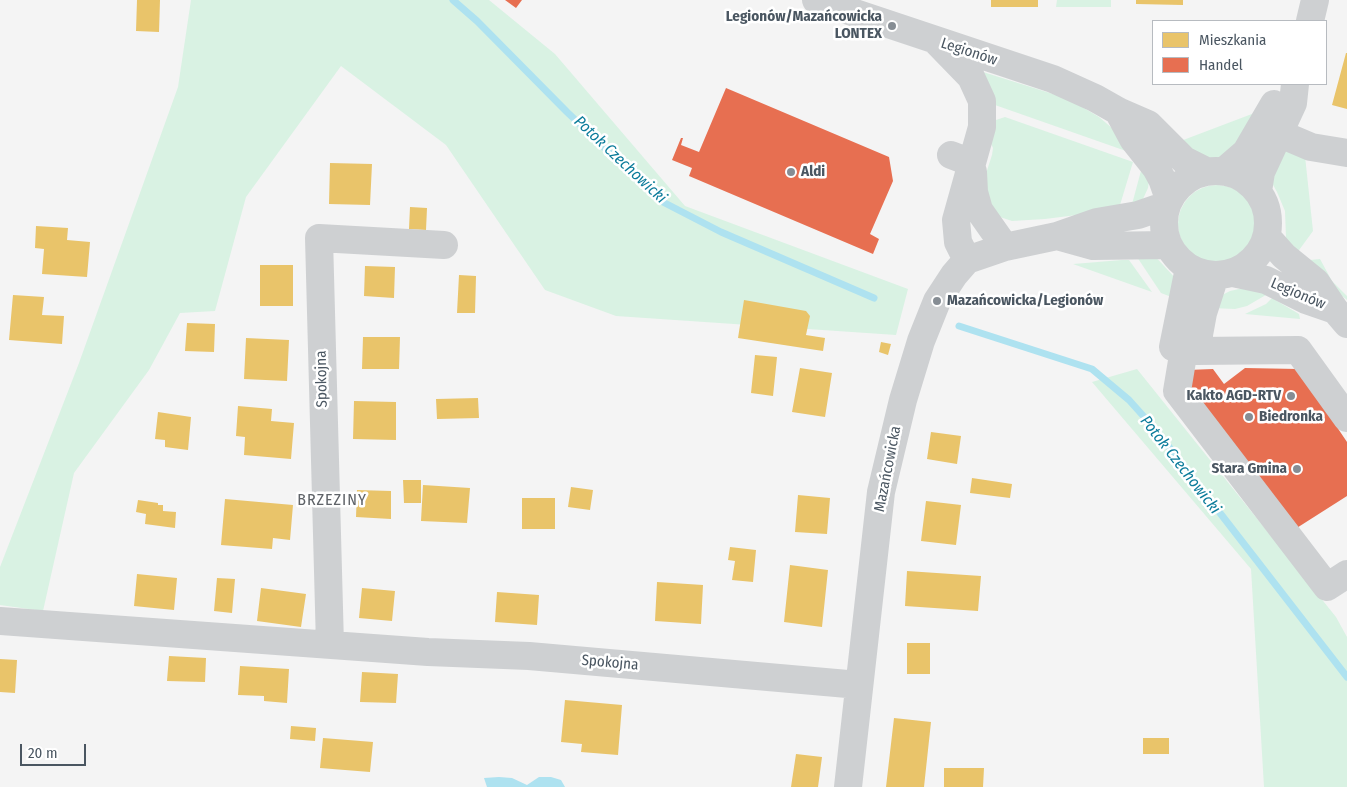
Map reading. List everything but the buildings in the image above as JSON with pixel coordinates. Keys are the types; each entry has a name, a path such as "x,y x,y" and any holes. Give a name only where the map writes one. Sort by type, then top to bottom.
{"street":[{"name":"Legionów","path":"816,0 1053,79 1148,124 1184,160 1215,171"},
{"path":"1310,20 1315,0"},
{"path":"936,41 971,76 982,101 982,127 961,159 956,220 958,242 967,260 1005,247 1057,236 1097,222 1138,215 1168,202"},
{"path":"1215,171 1236,174 1258,191 1266,205 1269,221 1267,237 1260,252 1248,264 1224,274 1202,274 1189,268 1177,258 1168,244 1163,228 1164,214 1168,202 1178,186 1191,177 1215,171 1246,152 1278,96 1287,85"},
{"path":"1258,191 1261,172 1293,103 1295,85"},
{"path":"1118,111 1133,139 1156,168 1162,179 1168,202"},
{"path":"1278,133 1310,147 1347,153"},
{"path":"961,159 979,210 1005,247"},
{"path":"1057,236 1093,246 1168,244"},
{"name":"Legionów","path":"1267,237 1284,256 1316,282 1341,317"},
{"name":"Spokojna","path":"330,645 319,238 444,244"},
{"name":"Mazańcowicka","path":"848,787 881,492 903,400 921,341 937,300 967,260"},
{"path":"1189,268 1184,349 1177,392 1327,587 1347,574"},
{"name":"Legionów","path":"1224,274 1266,280 1341,317"},
{"path":"1184,349 1224,274"},
{"path":"1184,349 1298,350 1347,418"},
{"name":"Spokojna","path":"0,621 428,652 529,656 859,686"}],"green space":[{"path":"191,0 489,0 555,54 685,206 908,289 896,335 616,316 545,290 446,145 341,66 246,197 215,311 180,313 149,370 74,473 43,611 0,605 0,567 79,363 178,87"},
{"path":"1057,0 1111,0 1111,7 1056,7"},
{"path":"983,72 1069,99 1099,117 1119,134 1126,151 995,105"},
{"path":"1265,109 1233,155 1213,160 1178,142"},
{"path":"1005,117 1133,162 1117,210 1012,221 997,216 981,189 992,155 993,148 990,141 996,120"},
{"path":"1280,147 1305,156 1313,231 1294,257 1286,238 1285,211 1272,183"},
{"path":"1142,167 1149,181 1148,188 1143,199 1131,208"},
{"path":"1217,185 1232,188 1249,202 1253,209 1256,224 1253,239 1239,256 1232,260 1217,263 1202,260 1185,246 1181,239 1178,224 1181,209 1195,192 1202,188"},
{"path":"1152,253 1177,280 1174,298 1161,293 1137,257"},
{"path":"1320,259 1332,281 1347,296 1347,300 1306,266 1310,260"},
{"path":"1122,260 1129,260 1152,292 1073,264"},
{"path":"1248,287 1271,292 1247,306 1235,309 1211,308 1220,296 1230,291"},
{"path":"1272,298 1299,314 1300,319 1245,314 1266,304"},
{"path":"1137,369 1336,617 1347,637 1347,787 1264,787 1251,569 1092,382"}],"water":[{"path":"539,777 551,777 561,780 565,787 487,787 484,778 512,778 527,785"}],"waterway":[{"name":"Potok Czechowicki","path":"453,0 477,21 567,112 659,200 721,232 874,298"},
{"name":"Potok Czechowicki","path":"959,326 1092,369 1129,400 1155,429 1347,677"}],"place":[{"name":"Legionów/Mazańcowicka LONTEX","path":"892,26"},
{"name":"Aldi","path":"791,172"},
{"name":"Mazańcowicka/Legionów","path":"937,301"},
{"name":"Kakto AGD-RTV","path":"1291,396"},
{"name":"Biedronka","path":"1249,417"},
{"name":"Stara Gmina","path":"1297,469"}],"district":[{"name":"BRZEZINY","path":"332,501"}]}
